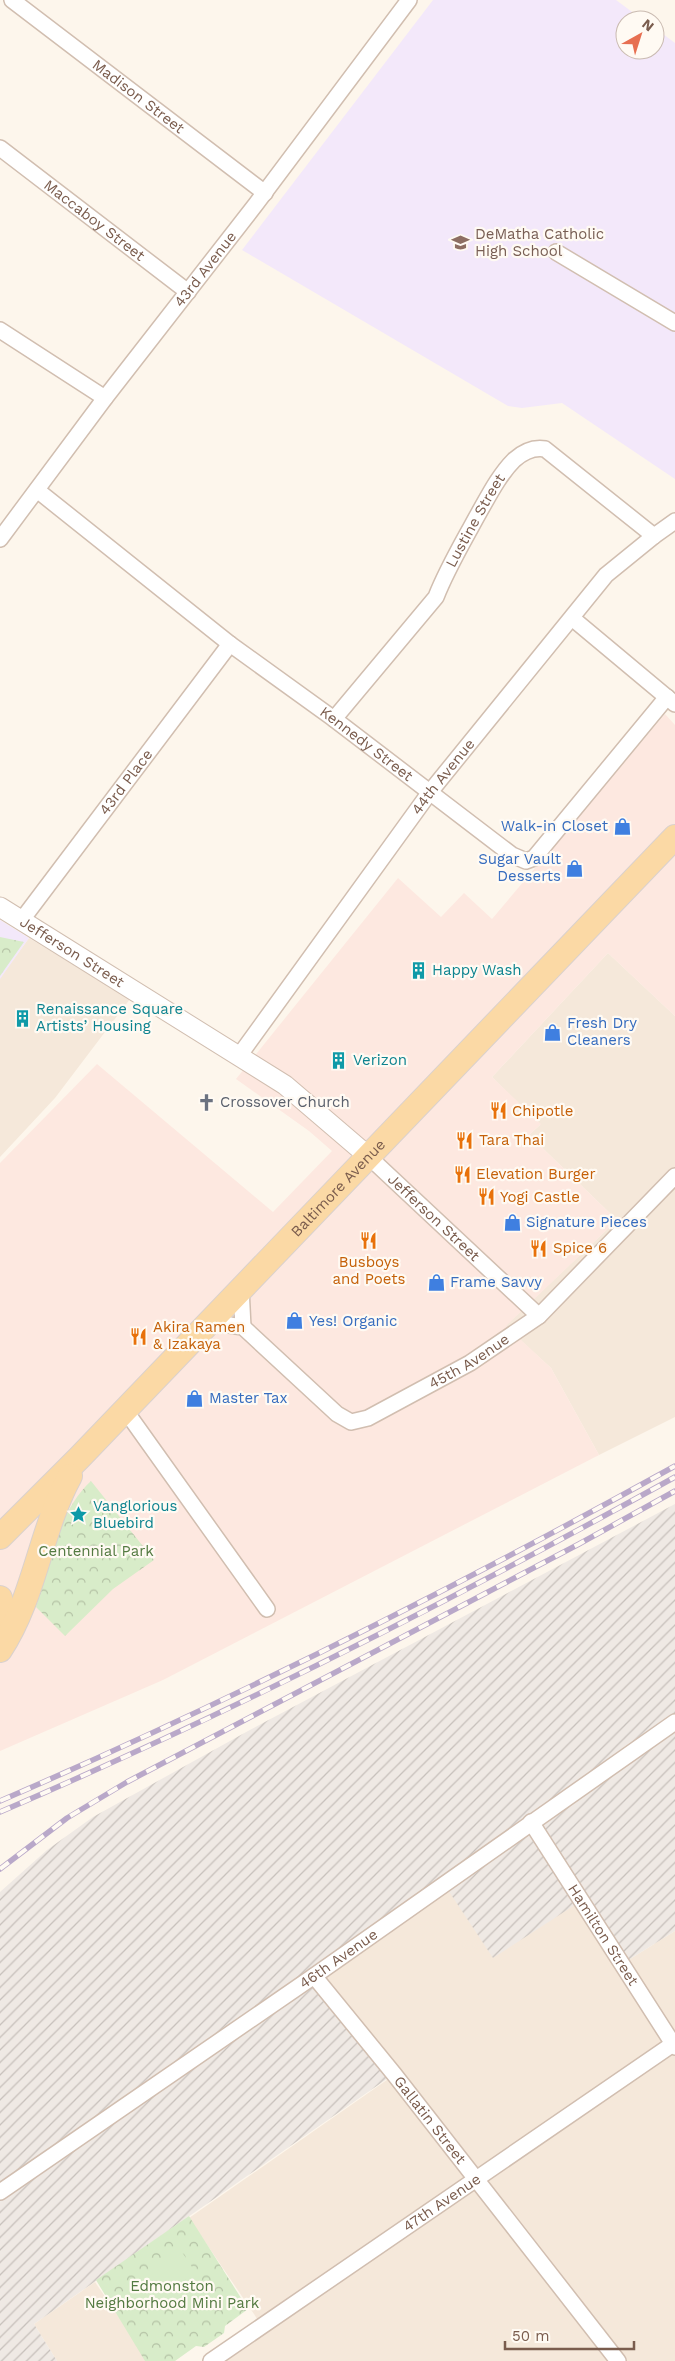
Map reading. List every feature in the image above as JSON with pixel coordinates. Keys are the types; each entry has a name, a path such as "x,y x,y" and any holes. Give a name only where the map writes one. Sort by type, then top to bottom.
{"main road":[{"name":"Baltimore Avenue","path":"0,1537 80,1457 675,837"},
{"path":"0,1649 22,1605 52,1512 80,1457"},
{"path":"0,1598 6,1619 0,1649"}],"street":[{"name":"Madison Street","path":"12,0 265,193"},
{"name":"43rd Avenue","path":"0,539 104,398 265,193 409,0"},
{"name":"Maccaboy Street","path":"0,148 188,292"},
{"path":"556,252 675,322"},
{"path":"0,330 104,398"},
{"name":"Lustine Street","path":"334,719 436,597 446,573 494,486 514,461 528,450 545,449 654,536"},
{"name":"Kennedy Street","path":"37,490 230,644 334,719 512,855 526,861 534,858 671,701"},
{"name":"44th Avenue","path":"238,1056 430,792 606,575 675,521"},
{"path":"572,618 671,701"},
{"name":"43rd Place","path":"21,920 230,644"},
{"name":"Jefferson Street","path":"0,907 285,1085 368,1156 539,1316"},
{"name":"45th Avenue","path":"243,1327 337,1414 351,1422 368,1418 470,1363 539,1316 675,1176"},
{"path":"209,1322 243,1327 241,1288"},
{"path":"125,1410 267,1609"},
{"name":"46th Avenue","path":"0,2192 314,1976 675,1722"},
{"name":"Hamilton Street","path":"531,1822 674,2046"},
{"name":"Gallatin Street","path":"314,1976 618,2361"},
{"name":"47th Avenue","path":"211,2361 674,2046"}],"shaded area":[{"name":"DeMatha Catholic High School","path":"433,0 616,0 630,10 615,10 615,60 665,60 665,36 675,43 675,479 562,403 522,408 508,406 242,250"},
{"path":"665,714 675,725 675,1016 608,953 492,1077 541,1124 529,1135 617,1220 506,1326 551,1368 599,1455 163,1680 0,1751 0,1163 97,1064 273,1212 332,1151 309,1131 236,1079 398,878 441,917 464,893 492,919"},
{"path":"0,920 29,938 0,979"},
{"path":"29,938 130,999 55,1098 0,1157 0,978"},
{"path":"608,953 675,1016 675,1417 599,1455 551,1368 505,1326 617,1220 529,1135 540,1125 492,1077"},
{"path":"675,1504 675,1931 622,1964 581,1901 493,1958 444,1884 315,1976 394,2074 34,2324 57,2361 0,2361 0,1892 47,1850 93,1817 248,1731"},
{"path":"444,1884 581,1901 622,1964 675,1931 675,2361 210,2361 262,2326 189,2218 394,2075 314,1976"},
{"path":"95,2282 149,2361 57,2361 34,2324"}],"green space":[{"path":"0,937 24,942 0,976"},
{"name":"Centennial Park","path":"91,1481 154,1560 113,1589 65,1636 36,1607 50,1557 62,1524 79,1494"},
{"name":"Edmonston Neighborhood Mini Park","path":"189,2216 248,2309 225,2326 224,2333 204,2347 196,2346 175,2361 145,2361 96,2280"},
{"path":"180,2249 196,2273 145,2307 129,2284"}],"railway":[{"path":"0,1801 172,1724 342,1642 509,1556 675,1466"},
{"path":"0,1812 172,1735 342,1653 426,1611 675,1477"},
{"path":"0,1869 67,1818 127,1782 579,1544 675,1491"}],"place":[{"name":"DeMatha Catholic High School","path":"461,243"},
{"name":"Walk-in Closet","path":"622,826"},
{"name":"Sugar Vault Desserts","path":"575,868"},
{"name":"Happy Wash","path":"418,970"},
{"name":"Renaissance Square Artists’ Housing","path":"22,1018"},
{"name":"Fresh Dry Cleaners","path":"553,1032"},
{"name":"Verizon","path":"339,1060"},
{"name":"Crossover Church","path":"206,1102"},
{"name":"Chipotle","path":"498,1111"},
{"name":"Tara Thai","path":"465,1140"},
{"name":"Elevation Burger","path":"462,1174"},
{"name":"Yogi Castle","path":"486,1197"},
{"name":"Signature Pieces","path":"512,1222"},
{"name":"Busboys and Poets","path":"369,1241"},
{"name":"Spice 6","path":"539,1248"},
{"name":"Frame Savvy","path":"436,1282"},
{"name":"Yes! Organic","path":"295,1321"},
{"name":"Akira Ramen & Izakaya","path":"139,1336"},
{"name":"Master Tax","path":"195,1398"},
{"name":"Vanglorious Bluebird","path":"79,1515"}]}
